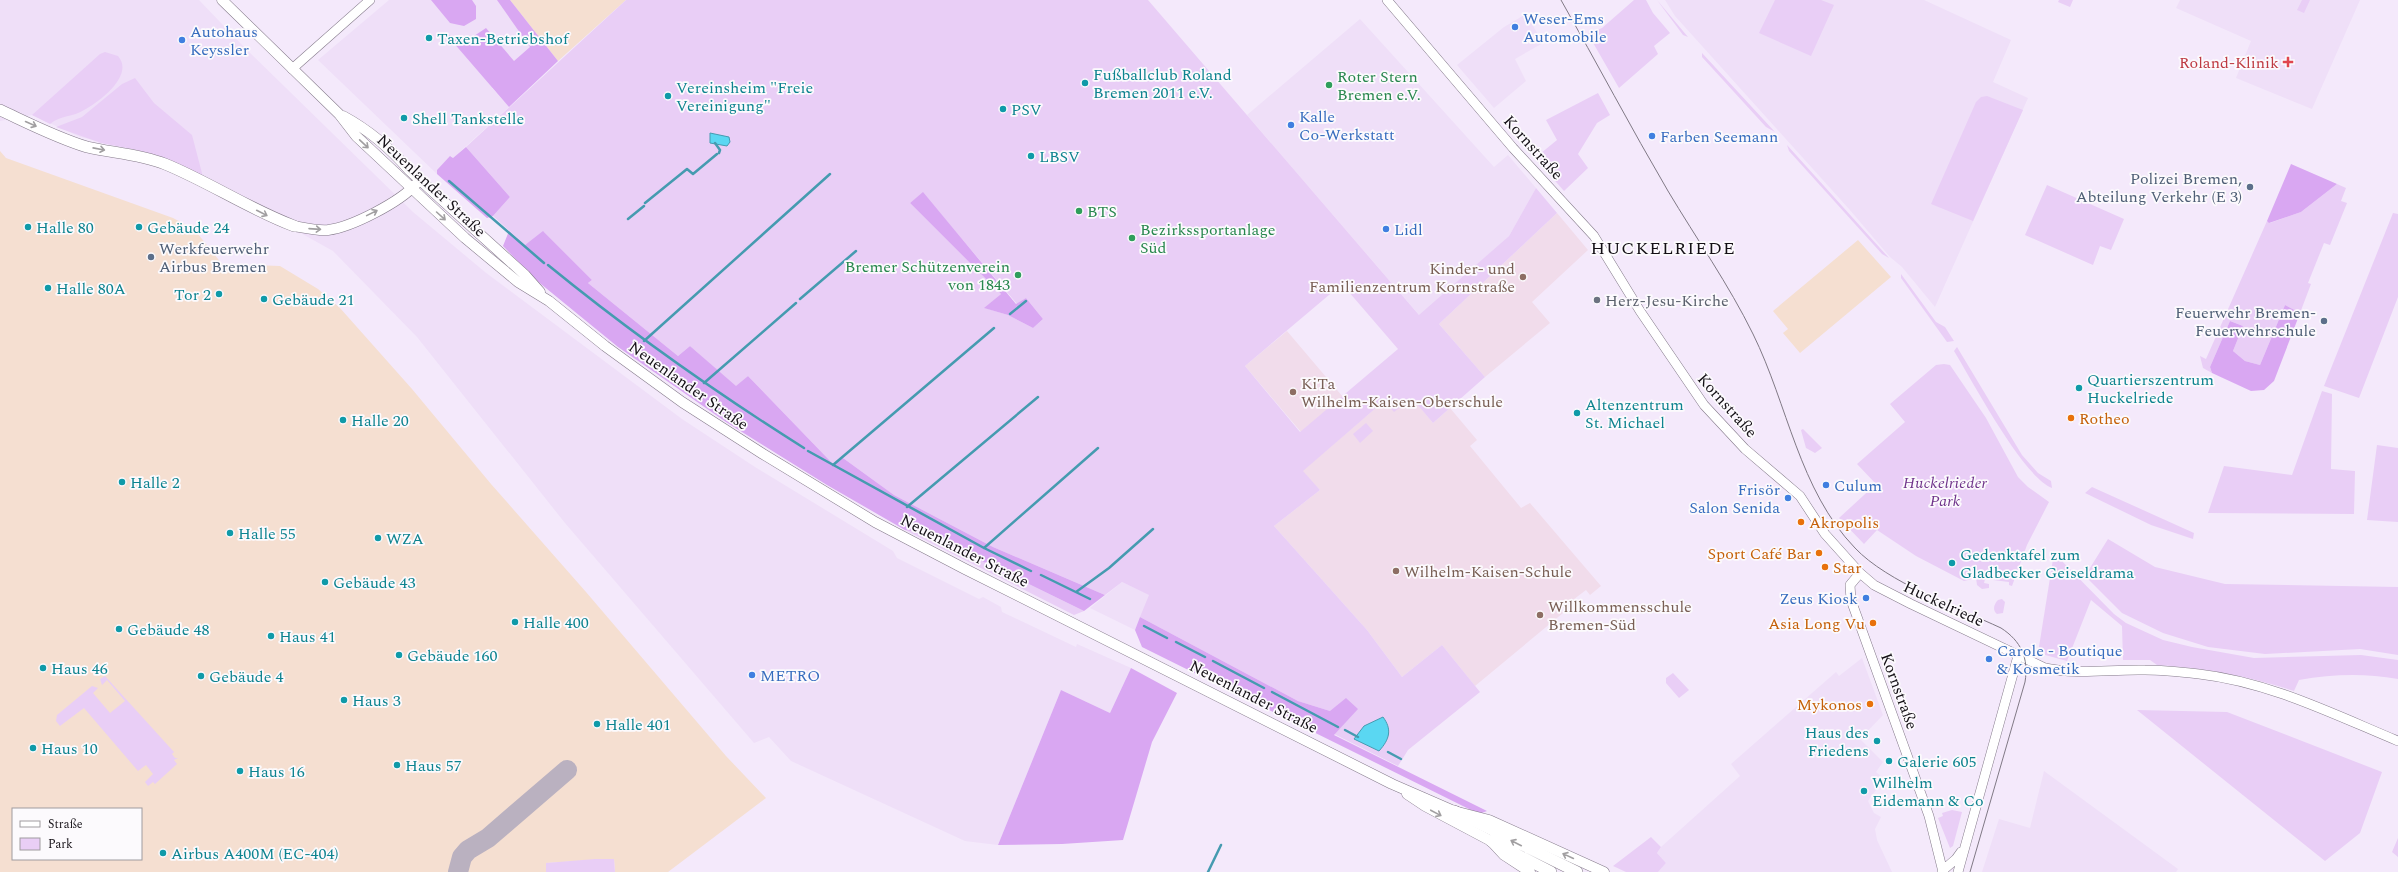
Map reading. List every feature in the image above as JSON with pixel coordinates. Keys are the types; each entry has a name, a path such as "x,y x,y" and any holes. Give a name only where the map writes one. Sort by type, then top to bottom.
{"highway":[{"path":"0,110 62,138 88,147 150,159 179,170 294,226"},
{"name":"Neuenlander Straße","path":"1454,811 1577,872"},
{"name":"Neuenlander Straße","path":"1491,841 1551,872"}],"main road":[{"name":"Neuenlander Straße","path":"222,0 339,114 356,136 465,238 518,282 548,301 605,346 682,402 763,454 869,518 964,569 1392,784 1454,811 1489,820 1604,872"},
{"name":"Neuenlander Straße","path":"339,114 355,122 397,156 420,180 525,275 548,301"},
{"path":"294,226 318,230 336,228 395,201 412,189 420,180"},
{"name":"Neuenlander Straße","path":"1392,784 1425,806 1491,841 1504,855 1530,872"}],"street":[{"path":"292,69 370,0"},
{"name":"Kornstraße","path":"1387,0 1513,148 1594,236 1640,311 1704,405 1745,449 1800,496 1825,534 1860,573 1850,585 1851,600 1929,816 1942,872"},
{"name":"Huckelriede","path":"1860,573 1874,585 2034,664 2062,672 2146,670 2200,674 2243,681 2277,691 2398,741"},
{"path":"1958,872 2018,656"},
{"path":"1942,872 1956,859 1964,846"}],"shaded area":[{"path":"0,0 199,0 245,48 413,212 485,272 682,419 755,467 893,551 897,558 979,599 983,597 1001,607 1002,612 1076,647 1077,644 1131,668 1110,713 1061,690 998,845 965,841 791,761 769,737 754,743 565,523 417,337 333,251 171,161 137,150 80,137 32,115 0,121"},
{"path":"389,0 510,0 544,44 492,88 509,107 453,158 451,156 437,170 437,174 318,60"},
{"path":"431,0 472,0 476,6 476,19 464,26 450,23"},
{"path":"497,0 510,0 558,61 509,107 446,34 468,40 486,28 514,61 530,47"},
{"path":"510,0 626,0 558,61"},
{"path":"1665,0 1924,0 2011,40 1993,82 2028,98 1935,307 1902,267 1890,257 1849,209 1675,16"},
{"name":"Roland-Klinik","path":"2180,0 2360,0 2312,109 2236,78 2251,41 2176,8"},
{"path":"1526,14 1543,43 1515,59 1526,81 1494,108 1457,65 1504,27"},
{"path":"1360,19 1494,167 1508,155 1536,188 1509,236 1420,316 1247,115"},
{"path":"466,147 510,197 493,216 487,218 437,174 437,170 450,156 453,158"},
{"path":"0,151 6,158 173,218 194,229 222,264 280,266 318,289 340,308 412,389 491,484 586,592 726,756 766,798 668,872 615,872 614,859 546,863 546,872 0,872"},
{"path":"2291,164 2337,184 2301,212 2269,223 2267,221"},
{"path":"923,192 1016,304 1026,298 1043,319 1033,328 1008,315 984,308 1001,294 910,203"},
{"name":"Kinder- und Familienzentrum Kornstraße","path":"1557,213 1588,250 1532,302 1550,323 1485,377 1439,324"},
{"path":"509,231 525,245 543,231 592,280 588,283 678,356 690,346 736,386 748,376 833,464 843,458 894,495 993,547 1105,595 1084,611 924,533 905,530 827,485 726,422 618,347 536,280 503,246"},
{"path":"1858,240 1891,277 1800,353 1783,333 1788,329 1773,311"},
{"path":"2285,305 2300,313 2274,381 2264,390 2251,391 2212,373 2210,367 2230,321 2243,326 2233,351 2245,361 2260,365"},
{"path":"1287,331 1343,397 1301,432 1245,366"},
{"name":"Wilhelm-Kaisen-Schule","path":"1412,397 1433,423 1450,408 1477,440 1470,446 1521,508 1530,503 1601,586 1590,595 1586,590 1561,609 1563,613 1475,686 1442,645 1402,677 1367,630 1274,526 1320,490 1302,471 1384,401"},
{"path":"1122,582 1150,595 1135,630 1090,608"},
{"path":"1140,617 1298,701 1330,711 1346,698 1358,709 1334,735 1487,811 1479,814 1142,647 1135,630"},
{"path":"1862,658 1883,715 1860,739 1883,762 1876,772 1884,779 1868,801 1874,813 1881,817 1875,829 1877,840 1892,872 1658,872 1666,863 1657,853 1661,847 1740,776 1731,764 1836,672 1839,676"},
{"path":"1131,668 1177,693 1152,742 1123,840 1062,844 998,845 1061,690 1110,713"},
{"path":"2044,771 2178,869 2176,872 1982,872 1999,819 2030,828"}],"green space":[{"path":"626,0 1148,0 1419,315 1509,236 1536,188 1557,213 1439,324 1485,377 1433,423 1412,398 1394,412 1384,401 1303,471 1320,490 1274,526 1367,630 1402,677 1442,645 1480,692 1408,750 1398,766 1334,734 1357,709 1330,711 1298,701 1140,617 1149,595 1122,582 1105,595 993,547 894,495 843,458 833,464 748,376 736,387 690,346 678,356 588,283 592,280 544,232 525,245 493,216 510,197 466,147","holes":["923,193 1017,304 1026,298 1043,319 1033,328 1008,315 985,308 1001,294 910,203","1342,284 1398,349 1300,432 1245,366"]},
{"path":"1634,0 1646,0 1653,13 1670,33 1654,46 1658,54 1619,88 1588,34 1602,28"},
{"path":"1657,0 1688,37 1683,35"},
{"path":"1775,0 1821,0 1834,5 1811,56 1759,33"},
{"path":"2059,0 2073,0 2070,7 2058,2"},
{"path":"2302,0 2310,0 2304,13 2297,10"},
{"path":"105,52 118,56 122,63 122,71 119,79 113,87 98,101 80,112 58,119 50,124 32,115 100,54"},
{"path":"1702,53 1775,132 1766,127 1702,57"},
{"path":"135,78 154,103 192,135 203,177 171,161 137,150 101,143 56,127 82,117 122,84"},
{"path":"1598,93 1610,115 1597,123 1578,154 1588,168 1564,191 1535,158 1557,140 1546,120"},
{"path":"1987,96 2023,110 1973,221 1931,204 1976,102 1981,97"},
{"path":"1787,145 1889,258 1882,254 1789,151"},
{"path":"2337,184 2346,188 2341,201 2347,203 2330,245 2324,243 2308,283 2311,284 2300,313 2285,305 2260,365 2245,361 2233,351 2243,326 2230,321 2210,367 2212,373 2203,368 2200,356 2206,359 2267,221 2270,223 2301,212"},
{"path":"2047,185 2124,219 2111,250 2100,246 2093,265 2025,235"},
{"path":"2393,213 2398,214 2398,297 2359,398 2324,386"},
{"path":"1901,274 1936,322 1945,327 1954,341 1947,342 1901,278"},
{"path":"1957,347 2022,455 2038,473 2051,481 2052,488 2040,480 2013,448 1954,351"},
{"name":"Huckelrieder Park","path":"1936,365 1950,365 1986,418 2018,477 2028,487 2049,502 2027,545 2012,586 2009,585 2009,582 1985,579 1984,583 1989,584 1989,588 1982,589 1977,585 1976,578 1964,581 1916,556 1877,530 1864,544 1839,518 1876,484 1857,464 1905,422 1890,404"},
{"path":"2322,391 2332,394 2331,469 2355,471 2354,514 2208,513 2224,466 2292,475"},
{"path":"1366,423 1373,431 1360,443 1353,434"},
{"path":"1803,429 1822,448 1815,453 1806,448 1801,430"},
{"path":"2377,445 2398,448 2398,522 2367,520"},
{"path":"2092,487 2194,533 2193,539 2151,525 2085,493"},
{"path":"905,530 924,533 1084,611 1074,615"},
{"path":"2108,539 2155,567 2225,584 2398,587 2398,655 2360,649 2265,654 2208,647 2163,633 2122,613 2085,576"},
{"path":"2054,553 2114,614 2126,623 2163,640 2192,647 2254,658 2361,655 2398,660 2398,679 2361,675 2324,676 2299,680 2294,691 2260,681 2227,674 2192,668 2157,665 2150,660 2123,660 2122,626 2091,600 2067,661 2038,653"},
{"path":"2002,599 2005,602 2003,613 1997,614 1994,611 1995,605 1998,600"},
{"path":"1673,673 1689,690 1679,698 1666,683 1666,678"},
{"path":"105,676 174,752 172,754 175,758 178,758 174,760 177,764 155,784 153,782 148,786 145,782 153,774 146,765 138,771 84,708 60,726 56,721 57,715 92,686 98,688 93,693 110,713 125,701 107,680 102,685 100,679"},
{"path":"2137,710 2227,712 2382,772 2360,833 2325,861"},
{"path":"1952,810 1962,812 1953,846 1950,848 1938,818 1943,816 1942,813"},
{"path":"1651,837 1661,847 1657,853 1666,863 1658,872 1626,872 1613,866"},
{"path":"2398,838 2398,857 2392,852"},
{"path":"614,859 615,872 546,872 546,863"}],"water":[{"path":"710,133 729,137 730,142 727,146 710,143"},
{"path":"1383,717 1389,730 1386,742 1379,751 1354,739 1364,726"}],"waterway":[{"path":"715,143 720,150 719,153"},
{"path":"645,203 687,169 693,174 717,154"},
{"path":"644,341 830,174"},
{"path":"449,181 544,263"},
{"path":"628,219 644,206"},
{"path":"800,299 856,251"},
{"path":"548,265 673,361 804,448"},
{"path":"1010,314 1026,301"},
{"path":"704,383 796,303"},
{"path":"833,465 994,328"},
{"path":"907,507 1038,397"},
{"path":"984,548 1098,448"},
{"path":"808,451 984,548 1031,571"},
{"path":"1076,592 1109,568 1153,529"},
{"path":"1041,575 1090,599"},
{"path":"1144,626 1167,638"},
{"path":"1176,642 1205,657"},
{"path":"1213,661 1264,688"},
{"path":"1272,692 1338,727"},
{"path":"1345,730 1358,737"},
{"path":"1388,752 1401,759"},
{"path":"1208,872 1221,845"}],"taxiway":[{"path":"458,872 462,857 468,850 488,838 567,770"}],"tram line":[{"path":"1561,0 1654,167 1744,316 1765,361 1807,474 1820,500 1836,525 1855,548 1885,572 1944,603 2001,628 2014,639 2022,651 2026,665 2025,682 1970,872"}],"place":[{"name":"Weser-Ems Automobile","path":"1515,27"},
{"name":"Taxen-Betriebshof","path":"429,38"},
{"name":"Autohaus Keyssler","path":"182,40"},
{"name":"Roland-Klinik","path":"2288,62"},
{"name":"Fußballclub Roland Bremen 2011 e.V.","path":"1085,83"},
{"name":"Roter Stern Bremen e.V.","path":"1329,85"},
{"name":"Vereinsheim \"Freie Vereinigung\"","path":"668,96"},
{"name":"PSV","path":"1003,109"},
{"name":"Shell Tankstelle","path":"404,118"},
{"name":"Kalle Co-Werkstatt","path":"1291,125"},
{"name":"Farben Seemann","path":"1652,136"},
{"name":"LBSV","path":"1031,156"},
{"name":"Polizei Bremen, Abteilung Verkehr (E 3)","path":"2250,187"},
{"name":"BTS","path":"1079,211"},
{"name":"Halle 80","path":"28,227"},
{"name":"Gebäude 24","path":"139,227"},
{"name":"Lidl","path":"1386,229"},
{"name":"Bezirkssportanlage Süd","path":"1132,238"},
{"name":"Werkfeuerwehr Airbus Bremen","path":"151,257"},
{"name":"Bremer Schützenverein von 1843","path":"1018,275"},
{"name":"Kinder- und Familienzentrum Kornstraße","path":"1523,277"},
{"name":"Halle 80A","path":"48,288"},
{"name":"Tor 2","path":"219,294"},
{"name":"Gebäude 21","path":"264,299"},
{"name":"Herz-Jesu-Kirche","path":"1597,300"},
{"name":"Feuerwehr Bremen- Feuerwehrschule","path":"2324,321"},
{"name":"Quartierszentrum Huckelriede","path":"2079,388"},
{"name":"KiTa Wilhelm-Kaisen-Oberschule","path":"1293,392"},
{"name":"Altenzentrum St. Michael","path":"1577,413"},
{"name":"Rotheo","path":"2071,418"},
{"name":"Halle 20","path":"343,420"},
{"name":"Halle 2","path":"122,482"},
{"name":"Culum","path":"1826,485"},
{"name":"Frisör Salon Senida","path":"1788,498"},
{"name":"Akropolis","path":"1801,522"},
{"name":"Halle 55","path":"230,533"},
{"name":"WZA","path":"378,538"},
{"name":"Sport Café Bar","path":"1819,553"},
{"name":"Gedenktafel zum Gladbecker Geiseldrama","path":"1952,563"},
{"name":"Star","path":"1825,567"},
{"name":"Wilhelm-Kaisen-Schule","path":"1396,571"},
{"name":"Gebäude 43","path":"325,582"},
{"name":"Zeus Kiosk","path":"1866,598"},
{"name":"Willkommensschule Bremen-Süd","path":"1540,615"},
{"name":"Halle 400","path":"515,622"},
{"name":"Asia Long Vu","path":"1873,623"},
{"name":"Gebäude 48","path":"119,629"},
{"name":"Haus 41","path":"271,636"},
{"name":"Gebäude 160","path":"399,655"},
{"name":"Carole - Boutique & Kosmetik","path":"1989,659"},
{"name":"Haus 46","path":"43,668"},
{"name":"METRO","path":"752,675"},
{"name":"Gebäude 4","path":"201,676"},
{"name":"Haus 3","path":"344,700"},
{"name":"Mykonos","path":"1870,704"},
{"name":"Halle 401","path":"597,724"},
{"name":"Haus des Friedens","path":"1877,741"},
{"name":"Haus 10","path":"33,748"},
{"name":"Galerie 605","path":"1889,761"},
{"name":"Haus 57","path":"397,765"},
{"name":"Haus 16","path":"240,771"},
{"name":"Wilhelm Eidemann & Co","path":"1864,791"},
{"name":"Airbus A400M (EC-404)","path":"163,853"}],"district":[{"name":"HUCKELRIEDE","path":"1663,248"}]}
